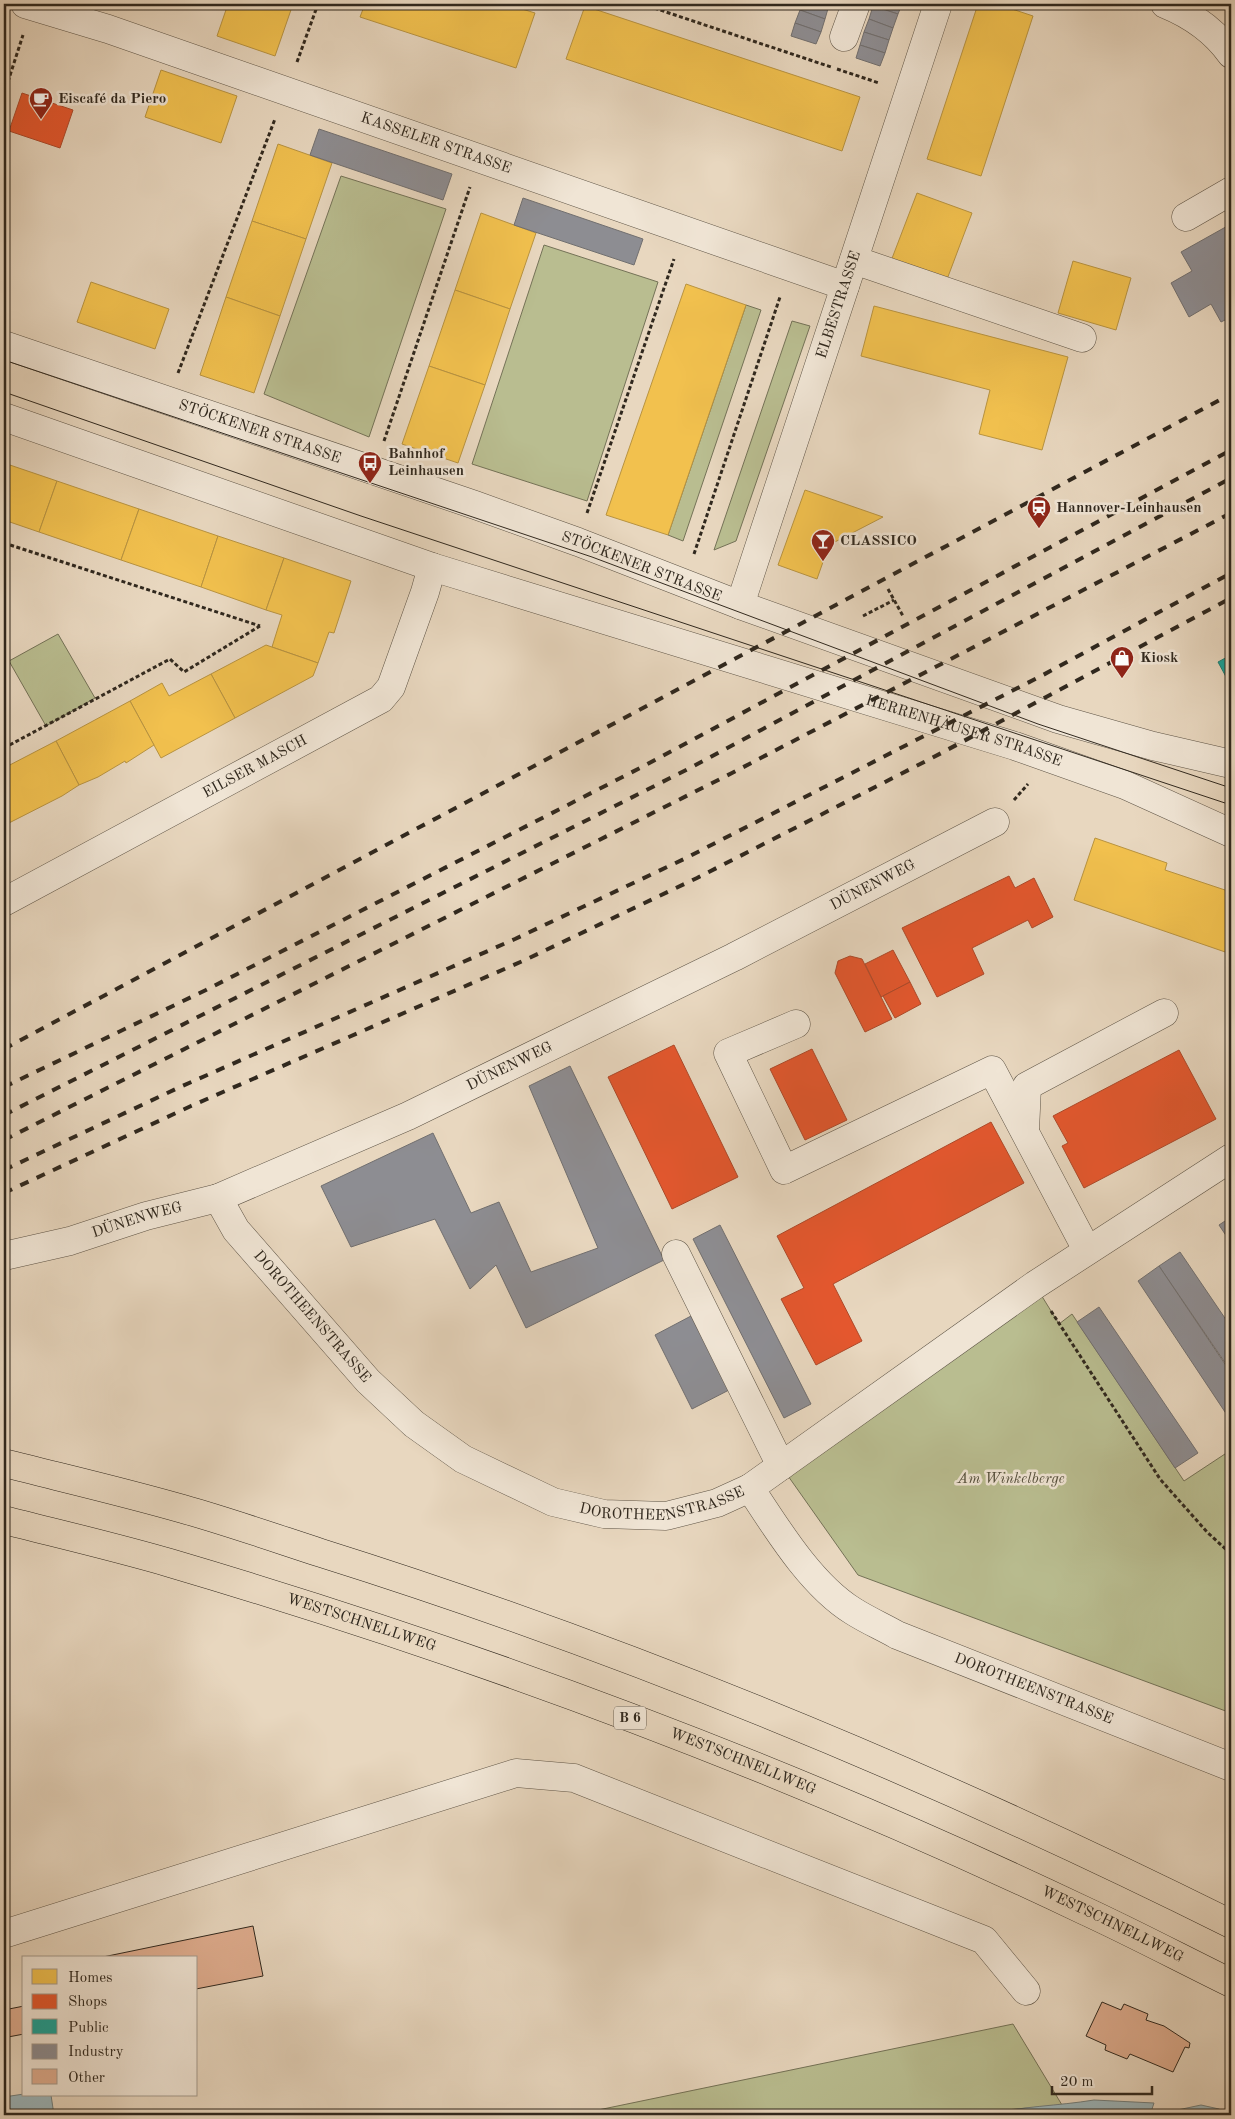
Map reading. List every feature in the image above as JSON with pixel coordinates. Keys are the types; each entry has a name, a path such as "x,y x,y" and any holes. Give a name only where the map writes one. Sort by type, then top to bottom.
{"highway":[{"path":"4,1462 183,1509 434,1588 678,1676 915,1774 1101,1859 1231,1924"},
{"name":"WESTSCHNELLWEG","path":"4,1520 168,1563 411,1639 662,1730 895,1825 1084,1910 1231,1983"}],"street":[{"path":"844,38 856,4"},
{"name":"ELBESTRASSE","path":"740,606 907,93 938,4"},
{"path":"1165,4 1186,13 1213,32 1231,54"},
{"name":"KASSELER STRASSE","path":"29,5 108,29 845,286"},
{"path":"1186,217 1231,191"},
{"path":"854,260 1082,338"},
{"name":"STÖCKENER STRASSE","path":"4,345 373,470 578,542 740,606"},
{"path":"4,416 432,567"},
{"name":"HERRENHÄUSER STRASSE","path":"432,567 1015,746 1125,785 1231,833"},
{"name":"EILSER MASCH","path":"4,902 381,699 391,687 432,567"},
{"path":"740,606 1058,719 1153,746 1231,764"},
{"name":"DÜNENWEG","path":"4,1256 70,1241 146,1216 218,1198 408,1116 734,957 995,822"},
{"path":"1025,1132 1027,1086 1164,1013"},
{"path":"796,1024 728,1053 784,1170 992,1070 1087,1250"},
{"path":"750,1488 1035,1285 1231,1158"},
{"name":"DOROTHEENSTRASSE","path":"218,1198 236,1230 368,1381 414,1424 462,1459 554,1502 604,1514 666,1516 717,1504 750,1488 778,1531 814,1577 852,1611 898,1635 1231,1767"},
{"path":"676,1254 781,1466"},
{"path":"4,1934 516,1773 574,1778 984,1940 1026,1991"}],"path":[{"path":"167,401 318,4"},
{"path":"642,4 907,93"},
{"path":"4,94 29,5"},
{"path":"373,470 480,159"},
{"path":"578,542 684,230"},
{"path":"692,560 790,267"},
{"path":"4,543 260,626 184,672 170,659 4,748"},
{"path":"888,589 903,616"},
{"path":"860,618 894,600"},
{"path":"1035,1285 1160,1480 1231,1554"}],"green space":[{"path":"341,176 446,209 369,437 264,394"},
{"path":"544,245 658,282 587,501 472,464"},
{"path":"746,305 761,310 683,541 668,535"},
{"path":"792,321 810,326 736,541 714,550"},
{"path":"58,634 95,698 46,726 9,661"},
{"name":"Am Winkelberge","path":"1035,1285 1059,1324 1072,1314 1184,1481 1231,1450 1231,1713 858,1575 781,1466"},
{"path":"1013,2024 1062,2105 1006,2110 986,2115 574,2115"}],"water":[{"path":"22,2094 22,2096 51,2096 54,2115 4,2115 4,2097"},
{"path":"1094,2100 1154,2103 1150,2115 986,2115 1013,2110"},
{"path":"1201,2105 1219,2109 1228,2115 1154,2115"}],"building: Homes":[{"path":"228,4 293,4 275,56 217,36"},
{"path":"365,4 506,4 535,13 516,68 360,17"},
{"path":"978,4 997,4 1033,16 981,176 927,159"},
{"path":"585,6 860,97 842,151 566,59"},
{"path":"161,70 237,96 221,143 145,117"},
{"path":"278,144 332,163 306,239 252,221"},
{"path":"917,193 972,213 946,282 891,261"},
{"path":"481,213 536,233 510,309 455,290"},
{"path":"252,221 306,239 280,316 226,297"},
{"path":"1073,261 1131,278 1116,330 1058,313"},
{"path":"91,282 169,309 155,349 77,322"},
{"path":"686,284 746,305 668,535 606,515"},
{"path":"455,290 510,309 485,385 429,366"},
{"path":"226,297 280,316 254,393 200,375"},
{"path":"874,306 1068,357 1042,450 979,434 990,390 861,356"},
{"path":"429,366 485,385 458,463 402,444"},
{"path":"4,463 57,481 39,532 4,520"},
{"path":"57,481 139,509 121,560 39,532"},
{"path":"805,490 883,517 829,545 817,579 778,565"},
{"path":"139,509 218,536 201,587 121,560"},
{"path":"218,536 284,558 266,610 201,587"},
{"path":"284,558 351,581 334,633 329,632 318,663 272,647 282,615 266,610"},
{"path":"266,645 318,663 313,676 235,718 211,674"},
{"path":"211,674 235,718 161,758 130,701 162,683 169,696"},
{"path":"130,701 154,745 126,763 125,761 98,777 79,785 56,741"},
{"path":"56,741 79,785 62,796 5,825 4,768"},
{"path":"1095,838 1167,863 1165,870 1231,892 1231,954 1074,900"}],"building: Shops":[{"name":"Eiscafé da Piero","path":"22,93 73,110 60,148 9,131"},
{"path":"1009,876 1015,888 1034,878 1053,917 1032,928 1028,920 972,948 984,974 937,997 902,928"},
{"path":"893,950 910,982 881,997 865,964"},
{"path":"850,956 862,959 892,1019 865,1032 835,973 838,961"},
{"path":"910,982 921,1004 895,1018 883,996"},
{"path":"674,1045 738,1177 672,1209 608,1077"},
{"path":"812,1049 847,1120 805,1140 770,1069"},
{"path":"1179,1050 1216,1119 1084,1188 1062,1146 1068,1143 1053,1116"},
{"path":"991,1122 1024,1183 833,1284 862,1341 816,1365 781,1299 804,1288 777,1236"}],"building: Public":[{"path":"1231,655 1231,686 1218,662"}],"building: Industry":[{"path":"802,4 829,5 825,19 800,10"},
{"path":"873,4 902,4 898,14 873,6"},
{"path":"873,6 898,14 893,28 869,19"},
{"path":"800,10 825,19 821,32 795,23"},
{"path":"869,19 893,28 889,40 864,32"},
{"path":"795,23 821,32 816,44 791,36"},
{"path":"864,32 889,40 885,53 860,45"},
{"path":"860,45 885,53 880,66 856,58"},
{"path":"319,129 452,174 443,200 310,155"},
{"path":"523,198 643,239 634,265 514,225"},
{"path":"1231,224 1231,317 1221,322 1211,304 1189,317 1171,283 1192,271 1181,252"},
{"path":"570,1066 664,1260 526,1328 496,1265 470,1289 435,1219 351,1247 321,1186 433,1133 471,1213 499,1202 531,1272 598,1248 529,1086"},
{"path":"1231,1217 1231,1243 1219,1225"},
{"path":"720,1225 811,1404 784,1418 693,1239"},
{"path":"1180,1252 1231,1327 1231,1365 1228,1367 1159,1266"},
{"path":"1159,1266 1231,1373 1231,1421 1138,1281"},
{"path":"1099,1307 1198,1453 1175,1468 1077,1322"},
{"path":"691,1316 729,1390 692,1409 655,1335"}],"building: Other":[{"path":"253,1926 263,1976 198,1989 198,1956 108,1956"},
{"path":"1102,2002 1121,2010 1124,2004 1148,2014 1146,2020 1164,2026 1190,2043 1189,2048 1185,2047 1173,2072 1130,2054 1127,2059 1105,2050 1106,2045 1086,2036"},
{"path":"22,2006 22,2034 8,2037 4,2010"}],"tram line":[{"path":"4,360 592,557 1038,724 1231,788"},
{"path":"4,392 361,516 1231,805"}],"railway":[{"path":"4,1049 1231,394"},
{"path":"4,1087 206,990 642,767 1231,450"},
{"path":"4,1115 692,767 1231,478"},
{"path":"4,1140 732,773 1231,513"},
{"path":"4,1170 180,1087 515,939 684,859 1043,675 1231,573"},
{"path":"4,1193 191,1106 525,960 697,878 932,758 1231,598"}],"place":[{"name":"Eiscafé da Piero","path":"41,120"},
{"name":"Bahnhof Leinhausen","path":"370,484"},
{"name":"Hannover-Leinhausen","path":"1039,529"},
{"name":"CLASSICO","path":"823,562"},
{"name":"Kiosk","path":"1122,679"}]}
